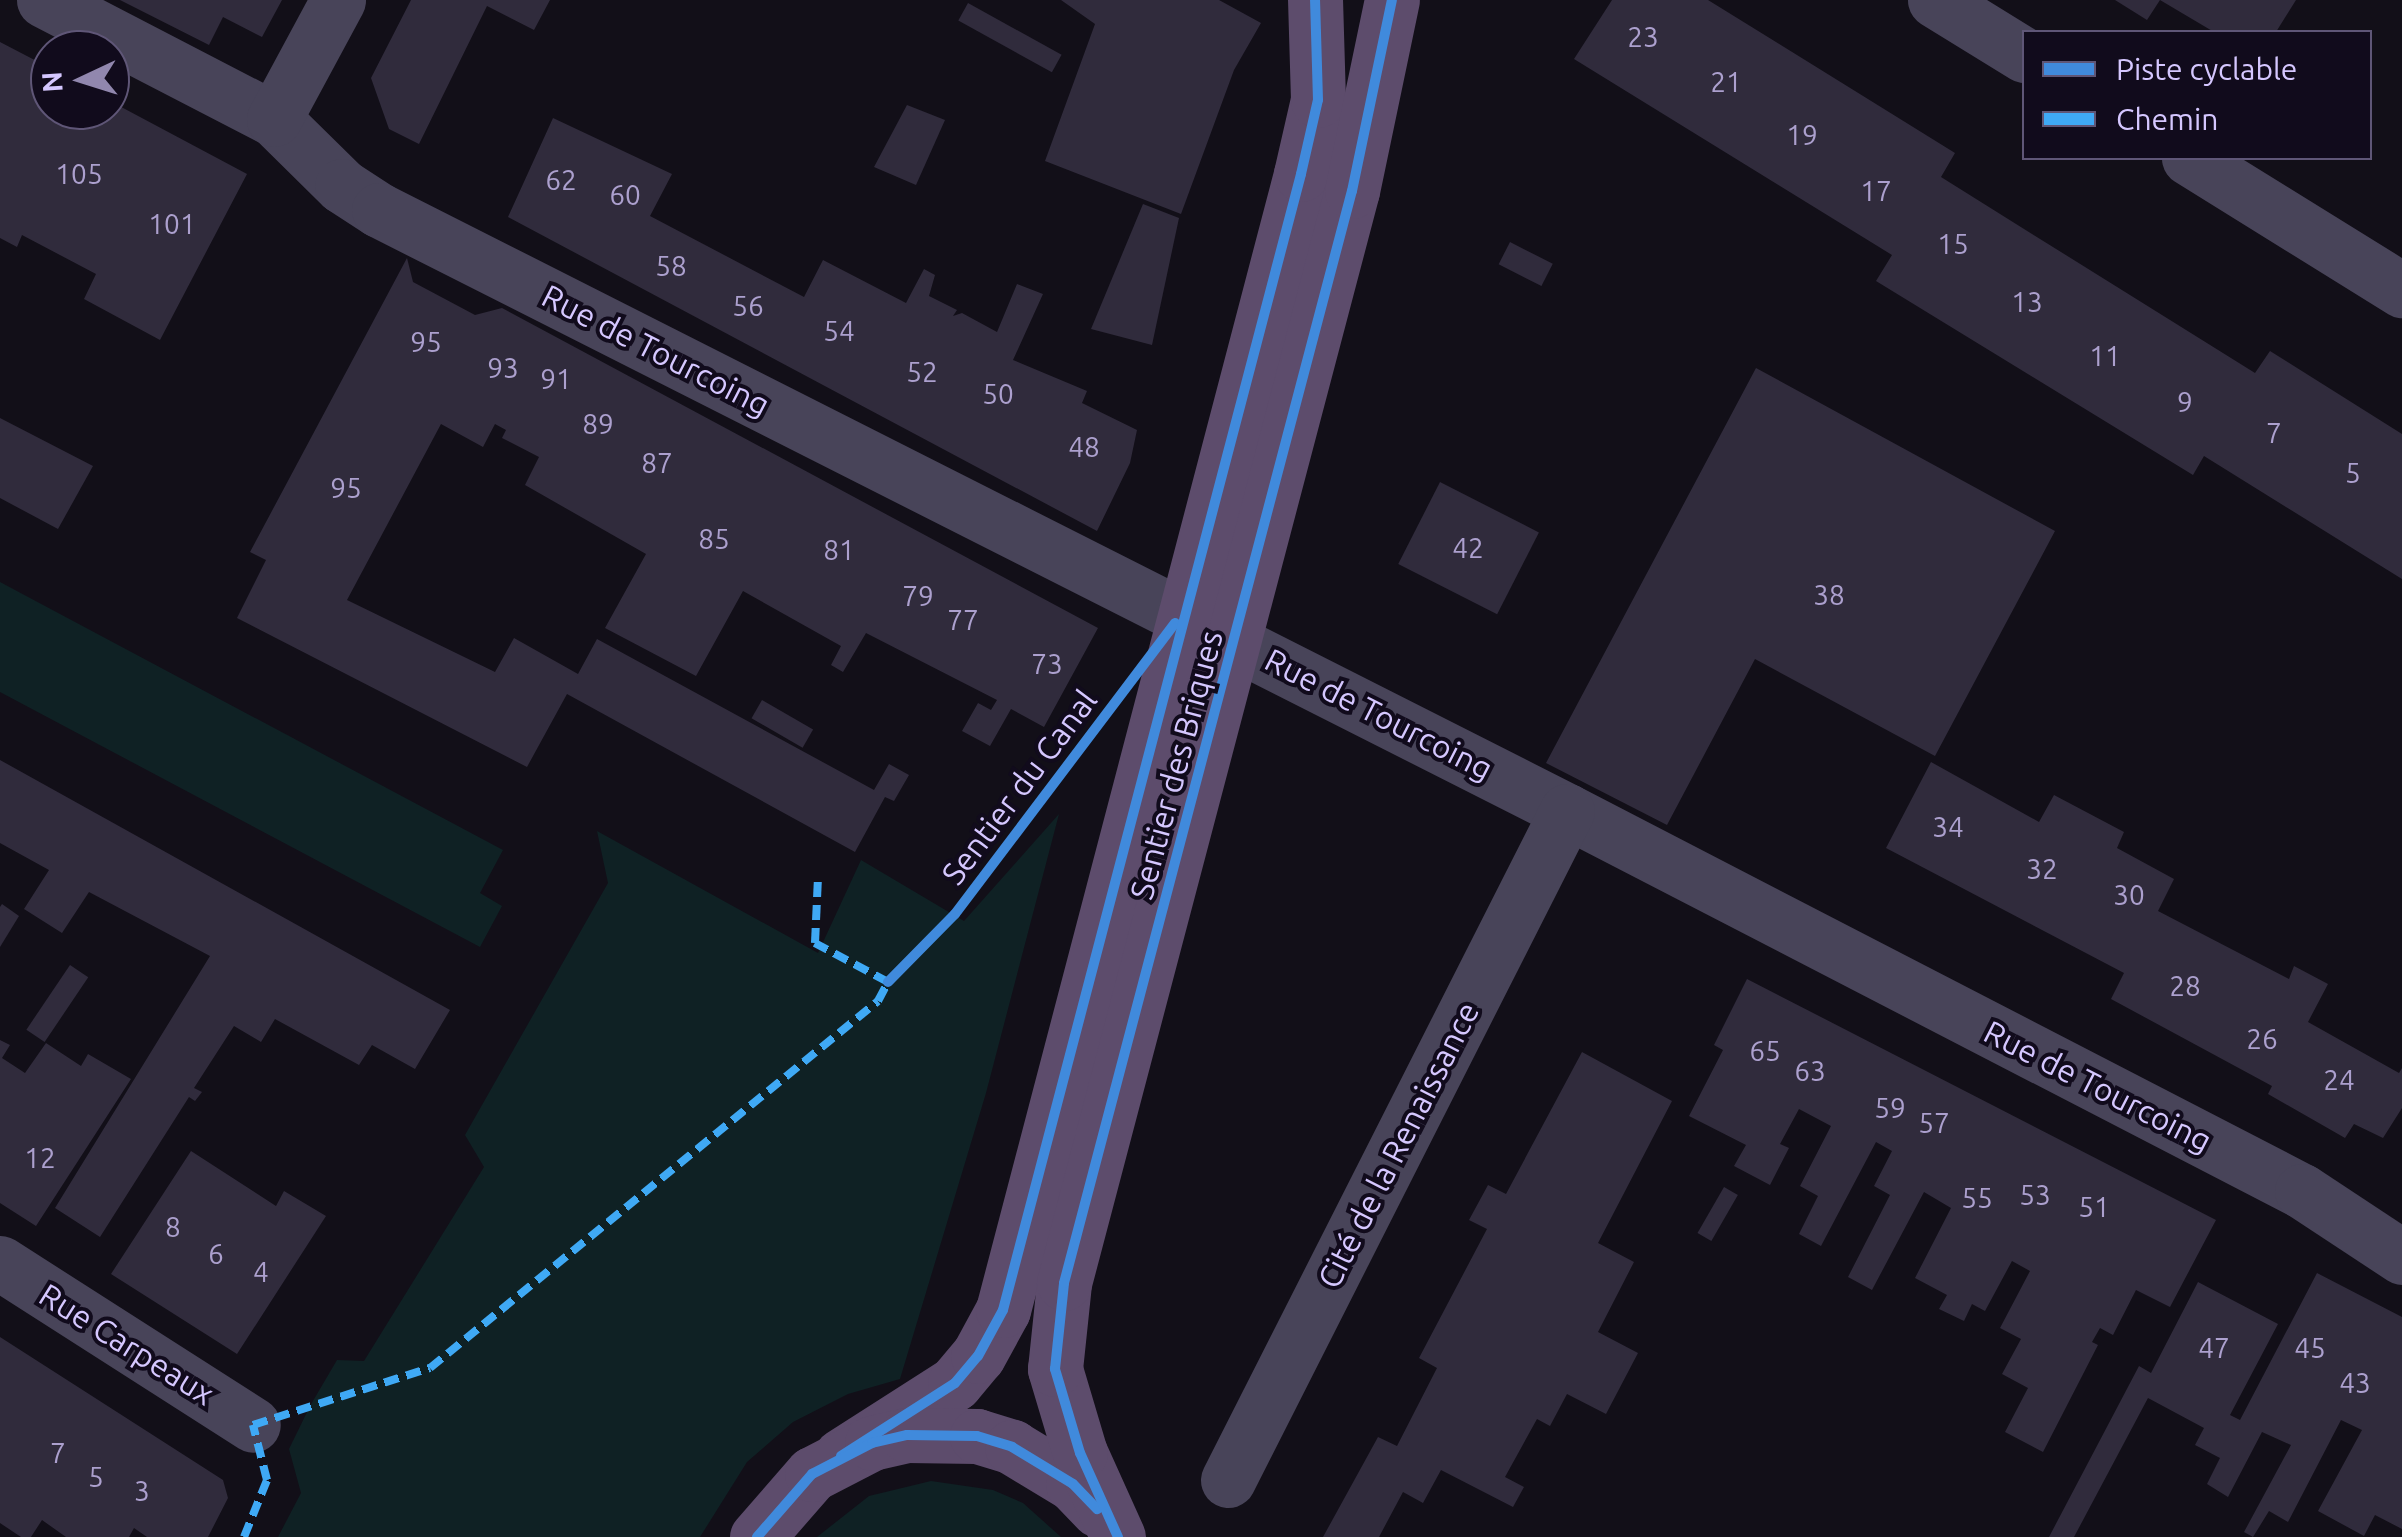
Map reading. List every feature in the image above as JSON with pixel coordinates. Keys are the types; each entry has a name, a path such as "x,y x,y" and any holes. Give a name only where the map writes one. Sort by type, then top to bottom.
{"main road":[{"name":"Sentier des Briques","path":"841,1456 955,1383 978,1356 1003,1310 1318,100 1315,0"},
{"name":"Sentier des Briques","path":"1118,1537 1066,1413 1055,1369 1056,1330 1352,191 1392,0"},
{"path":"757,1537 787,1496 841,1456 907,1435 978,1436 1044,1462 1073,1484 1118,1537"}],"street":[{"name":"Rue de Tourcoing","path":"44,0 274,119 342,186 379,210 1568,810 2396,1240"},
{"path":"274,119 338,0"},
{"path":"1935,0 2022,54"},
{"path":"2192,160 2402,290"},
{"name":"Cité de la Renaissance","path":"1228,1480 1568,810"},
{"name":"Rue Carpeaux","path":"0,1264 253,1424"}],"shaded area":[{"path":"0,582 503,850 480,893 502,906 480,947 0,692"},
{"path":"1059,814 986,1093 900,1379 848,1394 793,1422 747,1462 700,1537 278,1537 301,1493 289,1449 310,1406 337,1360 364,1361 484,1167 465,1135 608,883 597,831 818,953 861,860 964,921"},
{"path":"931,1481 993,1490 1023,1503 1061,1537 817,1537 869,1496"}],"building":[{"path":"120,0 282,0 262,37 223,17 209,45"},
{"path":"411,0 550,0 534,30 487,6 419,144 389,129 371,78"},
{"path":"1061,0 1219,0 1261,23 1234,70 1181,214 1045,161 1095,24"},
{"path":"1612,0 1708,0 1955,153 1941,177 2255,373 2270,351 2402,434 2402,579 2204,456 2193,475 1876,281 1892,255 1574,59"},
{"path":"2115,0 2160,0 2147,20"},
{"path":"2160,0 2296,0 2277,30 2211,30"},
{"path":"968,3 1062,55 1052,72 958,20"},
{"path":"0,42 30,58 30,130 130,130 130,112 247,174 160,340 84,299 96,274 22,235 17,247 0,238"},
{"path":"907,105 945,120 916,185 874,167"},
{"path":"553,118 672,174 650,216 804,297 823,260 906,303 924,269 935,275 929,296 957,310 953,316 962,313 997,332 1017,284 1043,294 1013,360 1087,391 1082,403 1137,430 1130,463 1097,531 508,217"},
{"path":"1143,204 1179,218 1152,345 1091,329"},
{"path":"1510,242 1553,264 1541,286 1499,264"},
{"path":"407,258 413,282 475,315 502,308 1098,628 1044,727 1011,709 990,746 962,731 978,703 991,710 997,700 866,633 843,672 831,665 841,646 743,591 696,676 605,628 646,554 525,485 539,457 502,438 506,430 495,424 483,447 441,424 347,600 495,672 514,638 578,674 597,639 874,790 889,764 909,775 894,801 885,797 855,852 567,694 527,767 237,618 266,560 250,552"},
{"path":"1756,368 2055,531 1935,756 1755,659 1667,825 1546,763"},
{"path":"0,418 93,466 58,529 0,498"},
{"path":"1440,482 1539,532 1497,614 1398,564"},
{"path":"762,700 813,730 803,748 752,718"},
{"path":"0,760 450,1010 415,1069 372,1045 359,1065 275,1019 261,1042 234,1026 194,1088 202,1092 195,1101 189,1097 100,1237 55,1208 210,956 89,892 62,933 24,909 49,870 0,843"},
{"path":"1931,762 2039,822 2054,795 2124,832 2117,848 2174,879 2158,911 2289,979 2294,966 2328,984 2308,1022 2399,1073 2402,1068 2402,1108 2383,1138 2354,1124 2345,1138 2268,1094 2272,1086 2111,999 2124,973 1886,848"},
{"path":"2,904 19,916 0,947 0,907"},
{"path":"70,965 88,977 45,1042 26,1030"},
{"path":"1747,979 2216,1220 2170,1307 2136,1290 2113,1335 2100,1328 2092,1342 2098,1345 2043,1452 2005,1432 2028,1388 2002,1374 2021,1339 2000,1328 2030,1271 2012,1261 1985,1311 1972,1304 1964,1321 1939,1309 1947,1295 1915,1278 1951,1208 1924,1192 1872,1290 1848,1277 1890,1195 1874,1186 1892,1151 1876,1142 1821,1246 1799,1234 1818,1196 1800,1186 1831,1126 1799,1109 1780,1144 1789,1148 1770,1185 1734,1166 1746,1145 1689,1116 1723,1050 1714,1045"},
{"path":"0,1040 10,1045 2,1058 25,1073 46,1043 81,1066 88,1054 131,1079 36,1226 0,1203"},
{"path":"1582,1052 1672,1101 1598,1243 1634,1262 1598,1332 1638,1353 1606,1414 1567,1394 1550,1426 1537,1419 1505,1477 1524,1487 1513,1507 1441,1470 1423,1503 1403,1492 1379,1537 1323,1537 1378,1437 1397,1446 1437,1368 1419,1358 1487,1229 1469,1220 1488,1185 1506,1194"},
{"path":"191,1151 276,1206 284,1191 326,1216 237,1354 111,1274"},
{"path":"1724,1187 1738,1195 1711,1241 1698,1233"},
{"path":"2317,1273 2402,1317 2402,1529 2375,1515 2364,1536 2318,1511 2362,1430 2341,1420 2288,1522 2269,1511 2253,1537 2244,1532 2291,1445 2262,1432 2228,1497 2207,1484 2220,1458 2195,1445 2204,1428 2148,1398 2074,1537 2049,1537 2139,1366 2151,1373 2198,1282 2278,1324 2230,1415 2240,1420"},
{"path":"0,1337 223,1480 228,1498 208,1537 147,1537 134,1528 129,1537 66,1537 42,1520 31,1537 21,1537 0,1523"}],"marked path":[{"path":"244,1537 267,1480 253,1425 430,1368 878,1001 888,982 815,943 818,877"}],"cycle path":[{"path":"841,1456 955,1383 978,1356 1003,1310 1301,174 1318,100 1315,0"},
{"path":"1118,1537 1080,1453 1055,1369 1064,1283 1352,191 1392,0"},
{"name":"Sentier du Canal","path":"888,982 955,914 1175,623"},
{"path":"757,1537 812,1474 872,1443 907,1435 977,1436 1012,1447 1073,1484 1097,1509"}]}
